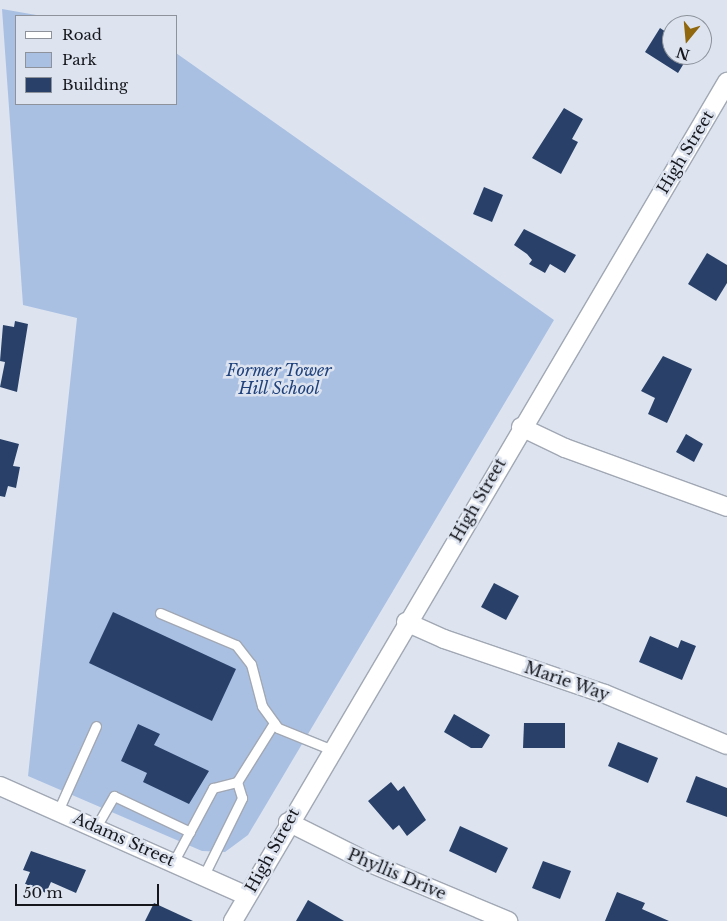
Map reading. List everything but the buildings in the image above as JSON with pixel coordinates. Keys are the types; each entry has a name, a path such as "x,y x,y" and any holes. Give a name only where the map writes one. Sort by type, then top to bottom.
{"street":[{"name":"High Street","path":"233,921 330,749 727,82"},
{"path":"521,427 565,448 727,507"},
{"name":"Marie Way","path":"406,622 444,639 605,694 727,745"},
{"name":"Adams Street","path":"0,786 96,826 247,896"},
{"name":"Phyllis Drive","path":"288,822 370,863 508,921"}],"lane":[{"path":"160,613 236,645 251,664 262,706 274,723 330,749"},
{"path":"174,861 214,788 237,782 274,723"},
{"path":"58,811 96,726"},
{"path":"204,875 242,798 237,782"},
{"path":"96,826 114,796 190,832"}],"green space":[{"name":"Former Tower Hill School","path":"2,9 36,15 15,15 15,105 178,105 178,54 554,320 248,835 225,852 202,851 28,776 77,318 23,305"}]}
